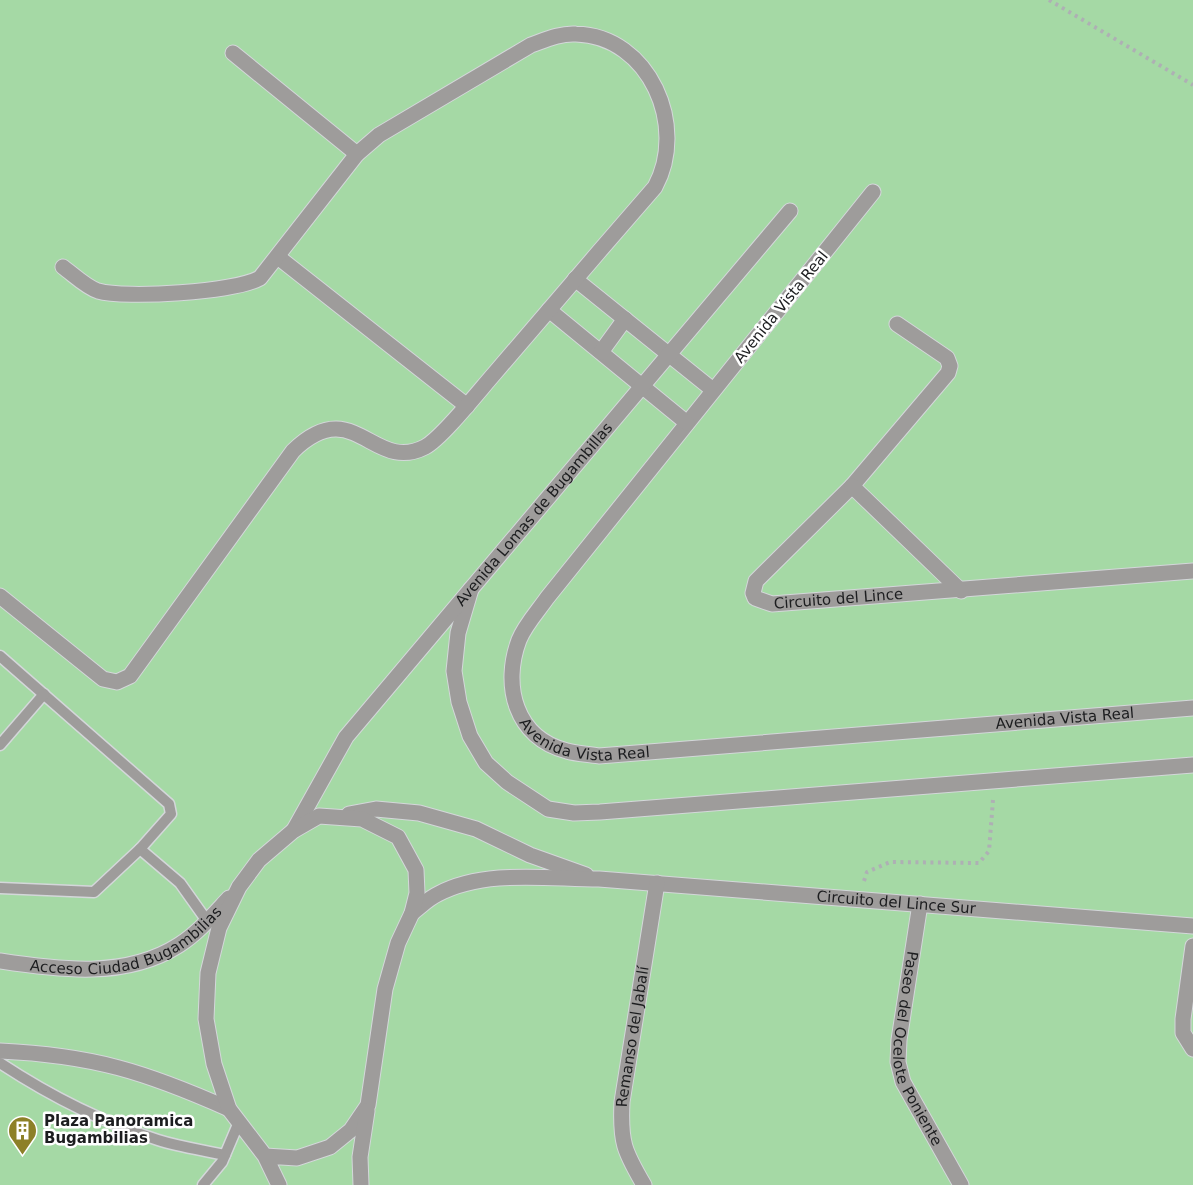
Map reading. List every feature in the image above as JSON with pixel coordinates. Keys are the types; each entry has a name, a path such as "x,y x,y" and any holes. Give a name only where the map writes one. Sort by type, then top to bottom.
{"street":[{"path":"0,596 103,679 117,682 130,676 293,451 306,439 337,428 356,432 387,451 409,452 428,446 466,406 655,187 666,160 668,142 661,100 642,68 620,47 601,38 575,34 531,45 380,135 357,154 278,257 260,278 247,286 221,291 116,293 97,291 63,267"},
{"path":"233,54 357,154"},
{"name":"Avenida Vista Real","path":"873,192 547,598 520,637 511,666 510,685 517,708 527,724 545,741 566,751 599,756 1193,708"},
{"name":"Avenida Lomas de Bugambillas","path":"293,831 346,737 790,210"},
{"path":"278,257 466,406"},
{"path":"575,279 713,390"},
{"path":"549,310 687,423"},
{"path":"601,352 625,319"},
{"name":"Circuito del Lince","path":"897,324 947,358 950,369 852,486 756,581 753,593 756,598 772,604 961,591 1193,571"},
{"path":"852,486 961,591"},
{"path":"471,589 458,633 454,670 459,702 470,736 486,762 507,782 548,809 574,813 600,812 1193,765"},
{"name":"Circuito del Lince Sur","path":"293,831 319,816 340,816 376,809 420,813 476,829 530,855 599,879"},
{"path":"340,816 362,819 398,837 416,870 417,892 412,913 398,943 385,989 360,1157 361,1185"},
{"path":"279,1185 265,1156 229,1109 214,1064 206,1019 208,973 219,928 240,887 258,860 293,831"},
{"name":"Circuito del Lince Sur","path":"412,913 438,894 467,883 513,878 599,879 1193,926"},
{"name":"Remanso del Jabalí","path":"644,1185 627,1156 620,1129 622,1102 657,883"},
{"name":"Acceso Ciudad Bugambilias","path":"0,961 84,970 124,965 154,958 180,944 207,921 240,887"},
{"name":"Paseo del Ocelote Poniente","path":"920,904 899,1040 898,1062 903,1082 961,1185"},
{"path":"1193,946 1183,1019 1184,1033 1193,1049"},
{"path":"0,1051 57,1054 119,1066 168,1082 229,1109"},
{"path":"265,1156 297,1158 330,1147 351,1130 368,1105"}],"lane":[{"path":"0,656 169,804 170,818 94,892 0,888"},
{"path":"0,745 44,694"},
{"path":"140,849 180,883 207,921"},
{"path":"0,1063 35,1086 95,1117 159,1140 225,1155"},
{"path":"203,1185 225,1155 239,1122"}],"path":[{"path":"1049,0 1193,85"},
{"path":"859,899 867,872 890,862 979,863 989,851 994,780"}],"green space":[{"path":"0,0 1193,0 1193,1185 0,1185"}],"place":[{"name":"Plaza Panoramica Bugambilias","path":"23,1156"}]}
